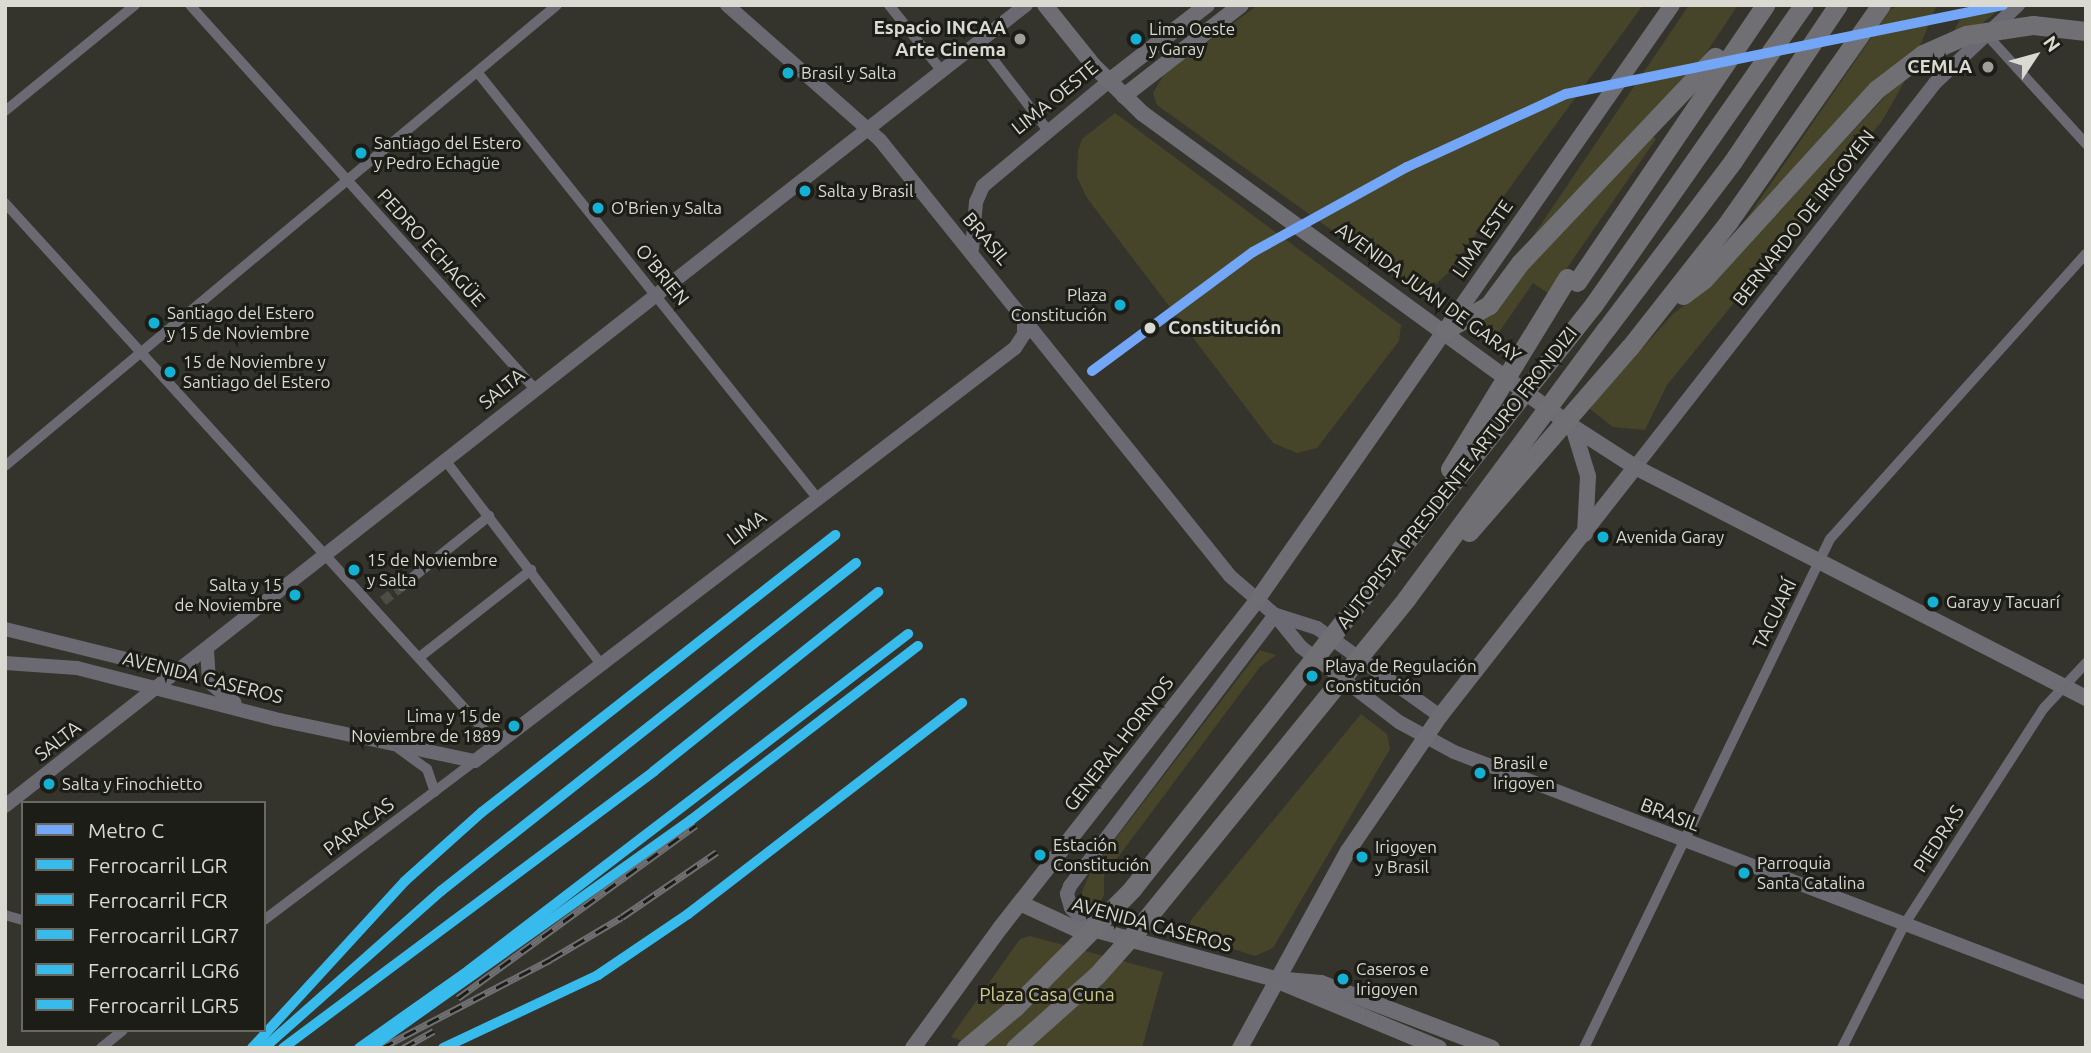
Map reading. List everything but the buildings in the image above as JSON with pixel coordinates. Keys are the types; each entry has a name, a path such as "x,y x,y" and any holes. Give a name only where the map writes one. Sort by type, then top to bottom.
{"highway":[{"path":"1572,280 1749,5"},
{"path":"1417,525 1483,412 1765,5"},
{"name":"AUTOPISTA PRESIDENTE ARTURO FRONDIZI","path":"967,1048 1015,1007 1132,889 1594,304 1717,134 1803,5"},
{"name":"AUTOPISTA PRESIDENTE ARTURO FRONDIZI","path":"1015,1048 1097,975 1130,938 1406,599 1733,161 1838,5"},
{"path":"1406,599 1533,464 1663,310 1881,5"},
{"path":"1663,310 1704,279 1877,89 1923,54 1966,35 2033,25 2086,31"},
{"path":"1445,330 1489,305 1520,263 1714,57"}],"main road":[{"name":"AVENIDA JUAN DE GARAY","path":"1045,5 1109,81 1142,113 1445,330 1573,427 1635,467 1819,564 2086,698"},
{"name":"LIMA OESTE","path":"1109,81 1207,5"},
{"path":"1124,96 1241,5"},
{"name":"LIMA ESTE","path":"1257,600 1672,5"},
{"path":"1573,427 1588,476 1585,535"},
{"path":"1240,1048 1275,979 1348,850 1424,738 1585,535 1635,467"},
{"name":"GENERAL HORNOS","path":"913,1048 1257,600"},
{"name":"AVENIDA CASEROS","path":"1022,904 1078,930 1096,930 1275,979 1439,1048"},
{"name":"AVENIDA CASEROS","path":"1275,979 1321,983 1492,1048"}],"street":[{"path":"5,111 135,5"},
{"name":"PEDRO ECHAGÜE","path":"190,5 534,388"},
{"path":"5,466 140,350 348,181 557,5"},
{"name":"BRASIL","path":"727,5 865,128 972,249 1227,572 1275,615 1301,647 1424,738 1684,841 2086,993"},
{"path":"889,5 941,70"},
{"name":"SALTA","path":"5,806 179,672 654,293 1026,5"},
{"name":"BERNARDO DE IRIGOYEN","path":"1635,467 1935,83 2018,5"},
{"path":"1986,34 2086,144"},
{"path":"979,41 1048,132"},
{"name":"O'BRIEN","path":"478,73 818,499"},
{"name":"LIMA OESTE","path":"972,249 976,202 983,186 1109,81"},
{"path":"5,203 325,555 379,604 497,744"},
{"name":"TACUARÍ","path":"1584,1048 1830,540 2086,254"},
{"name":"LIMA","path":"475,761 1015,348 1024,334 1024,316"},
{"path":"445,460 601,664"},
{"path":"402,586 489,516"},
{"path":"421,656 531,570"},
{"path":"1096,930 1071,908 1067,894 1070,886 1275,615"},
{"name":"BRASIL","path":"1275,615 1317,628 1440,716"},
{"name":"AVENIDA CASEROS","path":"5,629 179,672"},
{"path":"206,650 207,677 216,691 275,719"},
{"name":"AVENIDA CASEROS","path":"5,663 64,666 275,719 475,761"},
{"name":"PIEDRAS","path":"1842,1048 1904,925 2044,708 2086,663"},
{"name":"AVENIDA CASEROS","path":"390,743 421,762 435,792"},
{"name":"PARACAS","path":"266,919 475,761"},
{"path":"101,1048 121,1032"}],"green space":[{"path":"1258,5 1643,5 1447,274 1429,290 1411,287 1157,105 1153,93 1165,73"},
{"path":"1689,5 1738,5 1686,83 1521,254"},
{"path":"1901,5 1937,5 1906,79 1882,121 1667,385 1645,430 1613,427 1589,408 1673,314 1709,286 1893,88 1730,243 1891,9"},
{"path":"2005,5 1979,26 1931,70 1968,6"},
{"path":"1115,113 1401,325 1399,341 1317,448 1297,453 1273,443 1087,198 1077,177 1078,151 1082,139"},
{"path":"1652,136 1656,139 1549,294 1533,283 1497,335 1481,325 1485,314"},
{"path":"1260,650 1276,655 1260,667 1104,876 1104,895 1094,914 1088,910 1080,896 1091,871"},
{"path":"1361,714 1387,734 1390,749 1273,948 1255,956 1187,934 1191,920"},
{"name":"Plaza Casa Cuna","path":"1030,936 1163,972 1142,1048 983,1048 951,1037 1020,939"}],"tunnel":[{"path":"383,601 402,586"}],"railway":[{"path":"458,998 696,825"},
{"path":"381,1048 551,959 622,917 717,852"},
{"path":"403,1048 434,1031"}],"metro line":[{"name":"C","path":"1092,371 1253,252 1407,167 1566,94 2003,5"}],"rail line":[{"name":"LGR7","path":"252,1048 405,881 482,812 835,535"},
{"name":"LGR6","path":"264,1048 441,891 856,563"},
{"name":"LGR","path":"283,1048 654,771 878,592"},
{"name":"LGR5","path":"359,1048 469,970 908,634"},
{"name":"LGR","path":"370,1048 691,820 918,646"},
{"name":"FCR","path":"443,1048 598,975 688,914 962,703"}],"place":[{"name":"Espacio INCAA Arte Cinema","path":"1020,39"},
{"name":"Lima Oeste y Garay","path":"1136,39"},
{"name":"CEMLA","path":"1988,67"},
{"name":"Brasil y Salta","path":"788,73"},
{"name":"Santiago del Estero y Pedro Echagüe","path":"361,153"},
{"name":"Salta y Brasil","path":"805,191"},
{"name":"O'Brien y Salta","path":"598,208"},
{"name":"Plaza Constitución","path":"1120,305"},
{"name":"Santiago del Estero y 15 de Noviembre","path":"154,323"},
{"name":"Constitución","path":"1150,328"},
{"name":"15 de Noviembre y Santiago del Estero","path":"170,372"},
{"name":"Avenida Garay","path":"1603,537"},
{"name":"15 de Noviembre y Salta","path":"354,570"},
{"name":"Salta y 15 de Noviembre","path":"295,595"},
{"name":"Garay y Tacuarí","path":"1933,602"},
{"name":"Playa de Regulación Constitución","path":"1312,676"},
{"name":"Lima y 15 de Noviembre de 1889","path":"514,726"},
{"name":"Brasil e Irigoyen","path":"1480,773"},
{"name":"Salta y Finochietto","path":"49,784"},
{"name":"Estación Constitución","path":"1040,855"},
{"name":"Irigoyen y Brasil","path":"1362,857"},
{"name":"Parroquia Santa Catalina","path":"1744,873"},
{"name":"Caseros e Irigoyen","path":"1343,979"}]}
